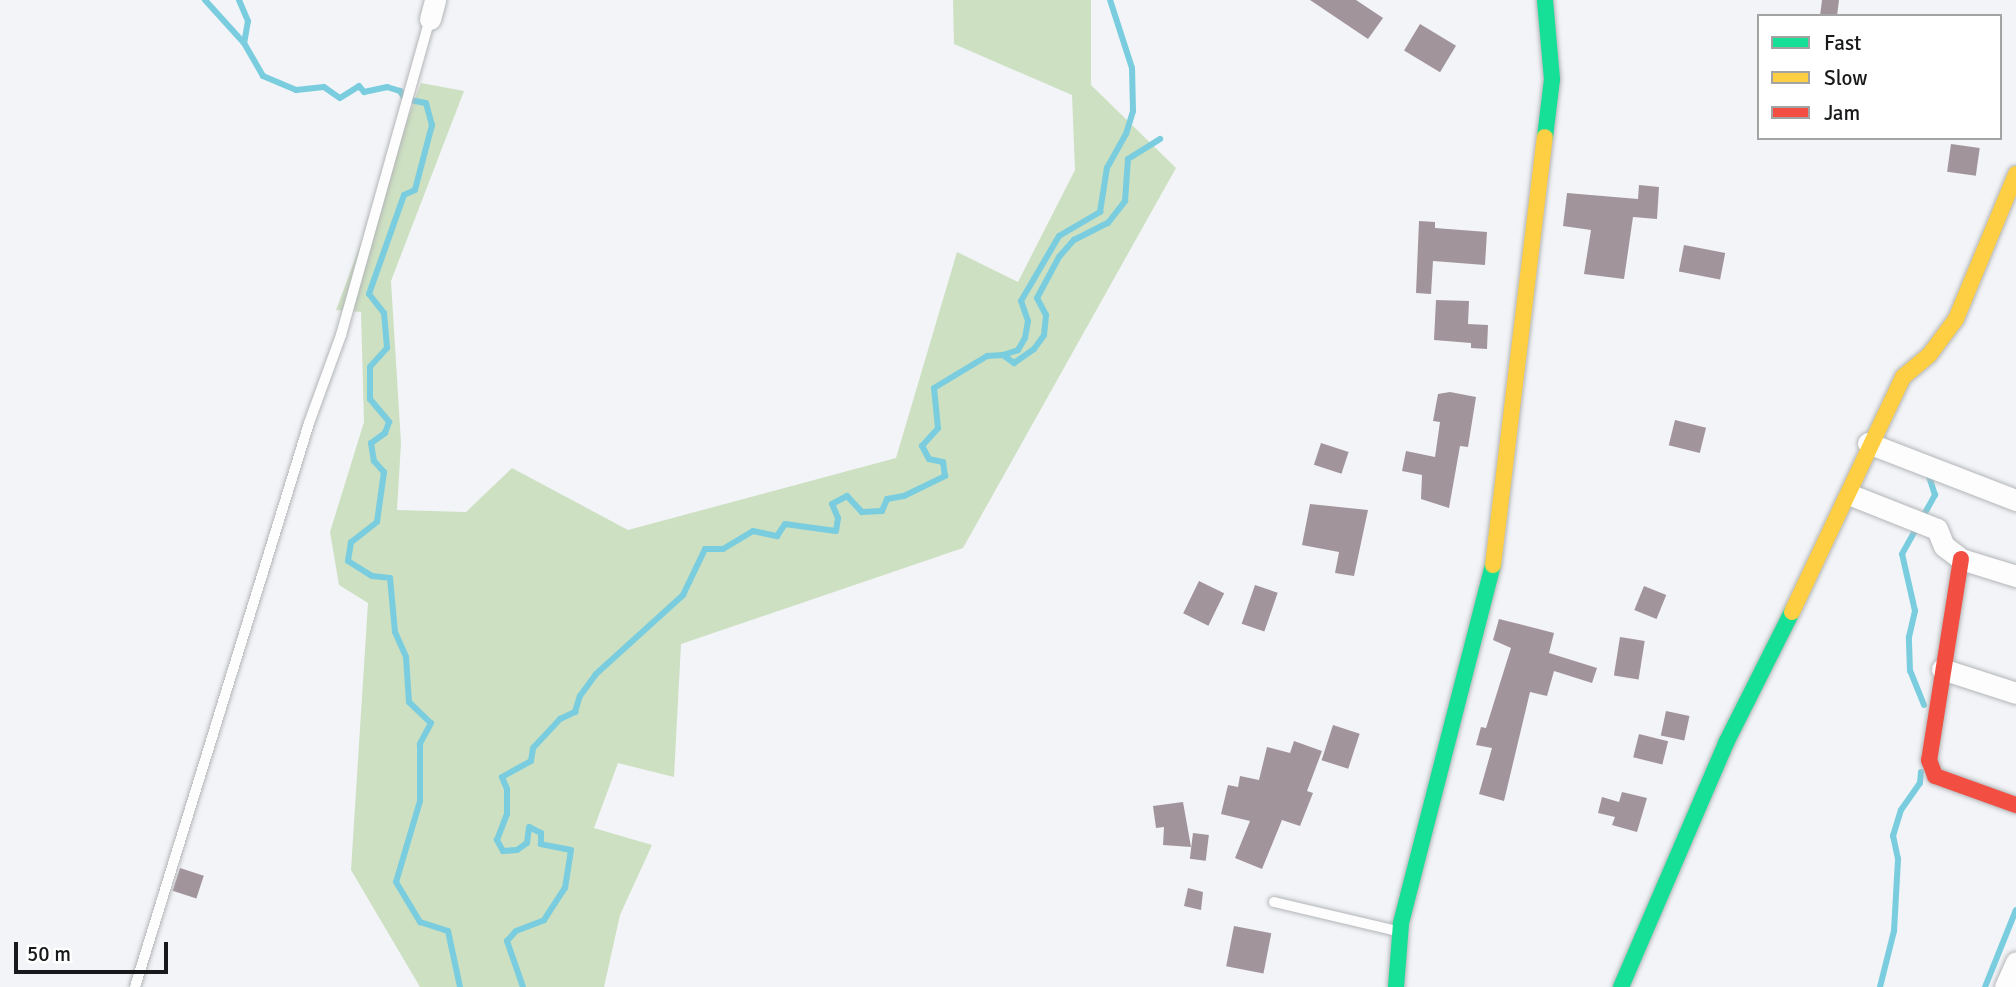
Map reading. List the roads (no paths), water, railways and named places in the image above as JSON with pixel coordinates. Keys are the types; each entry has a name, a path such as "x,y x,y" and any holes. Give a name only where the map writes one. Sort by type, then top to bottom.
{"street":[{"path":"1396,987 1400,932 1432,789 1493,563 1552,79 1545,0"},
{"path":"1621,987 1726,743 1851,495 1868,443 1903,377 1930,354 1956,319 2016,174"},
{"path":"1868,443 2016,500"},
{"path":"1851,495 1937,529 1944,546 1961,559 2016,576"},
{"path":"1961,559 1929,760 1935,775 2016,805"},
{"path":"1942,669 2016,693"},
{"path":"2005,987 2016,962"}],"lane":[{"path":"135,987 309,423 341,335 432,9"},
{"path":"1274,902 1400,932"}],"waterway":[{"path":"205,0 244,43"},
{"path":"239,0 248,21 244,43 263,76 296,90 324,87 340,98 359,86 364,92 387,87 400,91 405,99 426,103 432,125 415,190 404,195 369,294 384,313 387,348 370,367 370,399 389,422 385,433 371,443 374,461 384,472 377,522 351,542 348,561 372,576 390,578 395,632 406,657 409,702 431,723 420,744 420,801 396,882 420,922 448,931 460,987"},
{"path":"1003,355 1018,350 1025,338 1028,321 1021,301 1059,236 1100,212 1107,168 1126,134 1133,111 1132,68 1110,0"},
{"path":"523,987 507,941 516,931 544,920 565,888 571,850 541,844 541,833 529,827 527,843 517,850 503,851 497,840 507,814 507,789 502,777 531,761 533,748 560,719 575,712 580,696 596,674 683,595 705,549 723,549 753,531 777,536 785,524 836,531 838,518 832,504 847,496 862,512 882,511 887,499 904,496 945,476 943,462 929,459 922,446 938,428 934,388 987,356 1003,355 1014,363 1034,349 1044,335 1046,315 1037,298 1059,257 1074,240 1108,223 1125,201 1128,159 1160,139"},
{"path":"1924,705 1910,671 1909,637 1915,611 1902,554 1935,495 1928,474"},
{"path":"1880,987 1894,931 1898,859 1893,836 1901,810 1920,783 1921,772"},
{"path":"1985,987 2016,910"}]}
